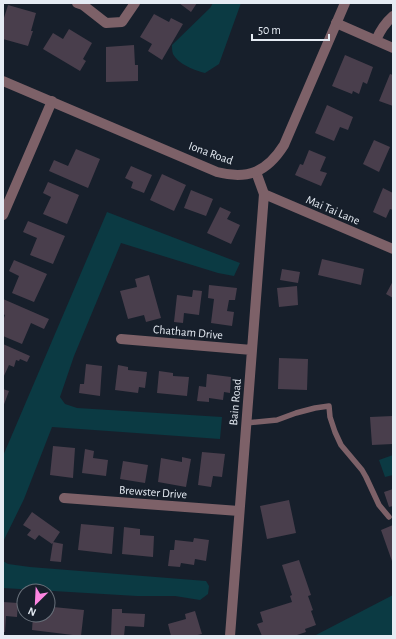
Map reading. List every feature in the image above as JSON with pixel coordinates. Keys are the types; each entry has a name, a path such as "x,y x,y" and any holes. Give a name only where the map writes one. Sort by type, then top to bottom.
{"street":[{"path":"77,3 106,23 122,22 135,3"},
{"name":"Iona Road","path":"3,81 217,172 229,175 241,175 256,172 269,164 284,145 345,3"},
{"path":"376,40 381,29 393,16"},
{"path":"336,24 393,48"},
{"path":"3,215 52,101"},
{"name":"Bain Road","path":"230,636 264,194 256,172"},
{"name":"Mai Tai Lane","path":"264,194 393,249"},
{"name":"Chatham Drive","path":"121,339 252,350"},
{"name":"Brewster Drive","path":"64,498 239,511"}],"lane":[{"path":"246,423 277,420 296,413 329,406 330,417 341,445 362,470 379,504 389,517"}],"shaded area":[{"path":"213,3 241,3 219,64 205,73 192,69 175,58 172,51 172,45 210,8"},
{"path":"107,212 240,263 234,276 218,273 121,243 74,356 60,397 65,404 77,408 222,417 220,439 52,427 24,499 3,542 3,456"},
{"path":"393,455 393,475 385,477 379,460"},
{"path":"3,561 8,564 30,567 206,581 209,586 208,594 200,600 175,596 137,596 56,591 56,583 16,583 16,589 3,588"},
{"path":"393,595 393,636 314,636"}],"building":[{"path":"179,3 197,3 191,12"},
{"path":"8,5 36,13 31,31 33,31 28,46 3,39 3,21"},
{"path":"154,14 169,22 171,18 183,24 162,60 148,51 152,44 140,37"},
{"path":"69,29 92,43 83,59 86,61 80,71 43,49 53,33 63,39"},
{"path":"134,45 135,65 138,65 138,81 106,82 106,47"},
{"path":"345,55 373,67 367,84 363,82 359,94 353,91 352,94 332,86"},
{"path":"390,74 393,75 393,106 379,101"},
{"path":"327,105 353,117 348,130 340,127 334,141 315,133"},
{"path":"374,140 390,147 379,172 363,164"},
{"path":"76,149 100,159 88,188 49,171 54,160 68,166"},
{"path":"309,150 326,157 320,171 327,173 321,186 295,175 300,164 303,165"},
{"path":"131,166 152,175 144,193 131,188 133,182 125,178"},
{"path":"162,174 186,185 174,211 150,200"},
{"path":"48,182 79,195 67,224 43,214 51,197 43,193"},
{"path":"383,188 393,193 393,210 390,209 386,218 373,212"},
{"path":"191,190 213,199 206,216 184,208"},
{"path":"220,207 231,212 227,219 240,225 231,244 207,233"},
{"path":"28,221 65,236 53,264 30,255 37,238 23,232"},
{"path":"322,259 364,269 361,285 318,275"},
{"path":"14,260 47,274 34,302 12,293 19,276 9,271"},
{"path":"282,269 300,272 298,283 280,280"},
{"path":"149,275 161,318 146,322 144,315 128,319 120,291 137,287 135,279"},
{"path":"393,281 393,298 386,294"},
{"path":"209,285 237,288 235,300 229,300 227,311 234,312 232,326 211,323 214,299 208,298"},
{"path":"297,286 298,305 279,307 277,288"},
{"path":"193,290 202,291 199,315 184,313 183,323 174,322 177,295 192,297"},
{"path":"3,299 49,319 44,329 31,323 22,344 3,336 3,321 5,315 3,314"},
{"path":"3,344 30,356 27,362 20,359 19,361 16,360 14,367 9,365 3,378"},
{"path":"279,358 308,359 307,390 278,389"},
{"path":"86,364 102,366 100,396 79,393 80,384 84,384"},
{"path":"118,365 128,367 128,370 147,372 145,388 139,387 138,393 115,390"},
{"path":"159,371 173,373 173,376 189,377 187,396 157,393"},
{"path":"207,374 231,377 230,393 224,392 223,400 209,398 209,402 197,401 199,386 206,387"},
{"path":"3,389 9,391 3,407"},
{"path":"393,416 393,444 372,445 370,417"},
{"path":"53,446 75,448 73,478 50,475"},
{"path":"85,449 94,451 93,458 108,460 106,476 82,473"},
{"path":"202,452 225,454 222,477 213,476 211,487 198,485"},
{"path":"182,457 191,459 186,487 158,482 161,458 182,462"},
{"path":"123,461 148,465 145,483 120,479"},
{"path":"393,489 393,506 389,507 384,492"},
{"path":"289,500 296,533 267,539 260,506"},
{"path":"32,512 60,532 52,544 39,535 35,540 27,535 31,530 23,525"},
{"path":"81,524 114,527 112,554 78,550"},
{"path":"393,525 393,564 381,530"},
{"path":"124,527 140,529 140,535 154,536 153,557 122,554"},
{"path":"194,538 209,540 206,561 195,559 194,565 181,563 180,567 168,566 170,550 174,550 175,540 193,542"},
{"path":"53,542 63,544 61,562 50,561"},
{"path":"299,560 311,595 308,596 316,625 305,629 306,632 294,636 262,636 257,624 263,622 260,612 292,602 290,596 292,595 282,565"},
{"path":"3,602 16,603 16,617 6,616 5,632 3,632"},
{"path":"56,607 84,610 81,636 32,630 32,623 56,623"},
{"path":"112,609 122,609 122,613 145,614 144,627 125,626 124,636 111,636"},
{"path":"195,611 202,634 193,636 171,636 168,624 186,619 185,614"}]}
